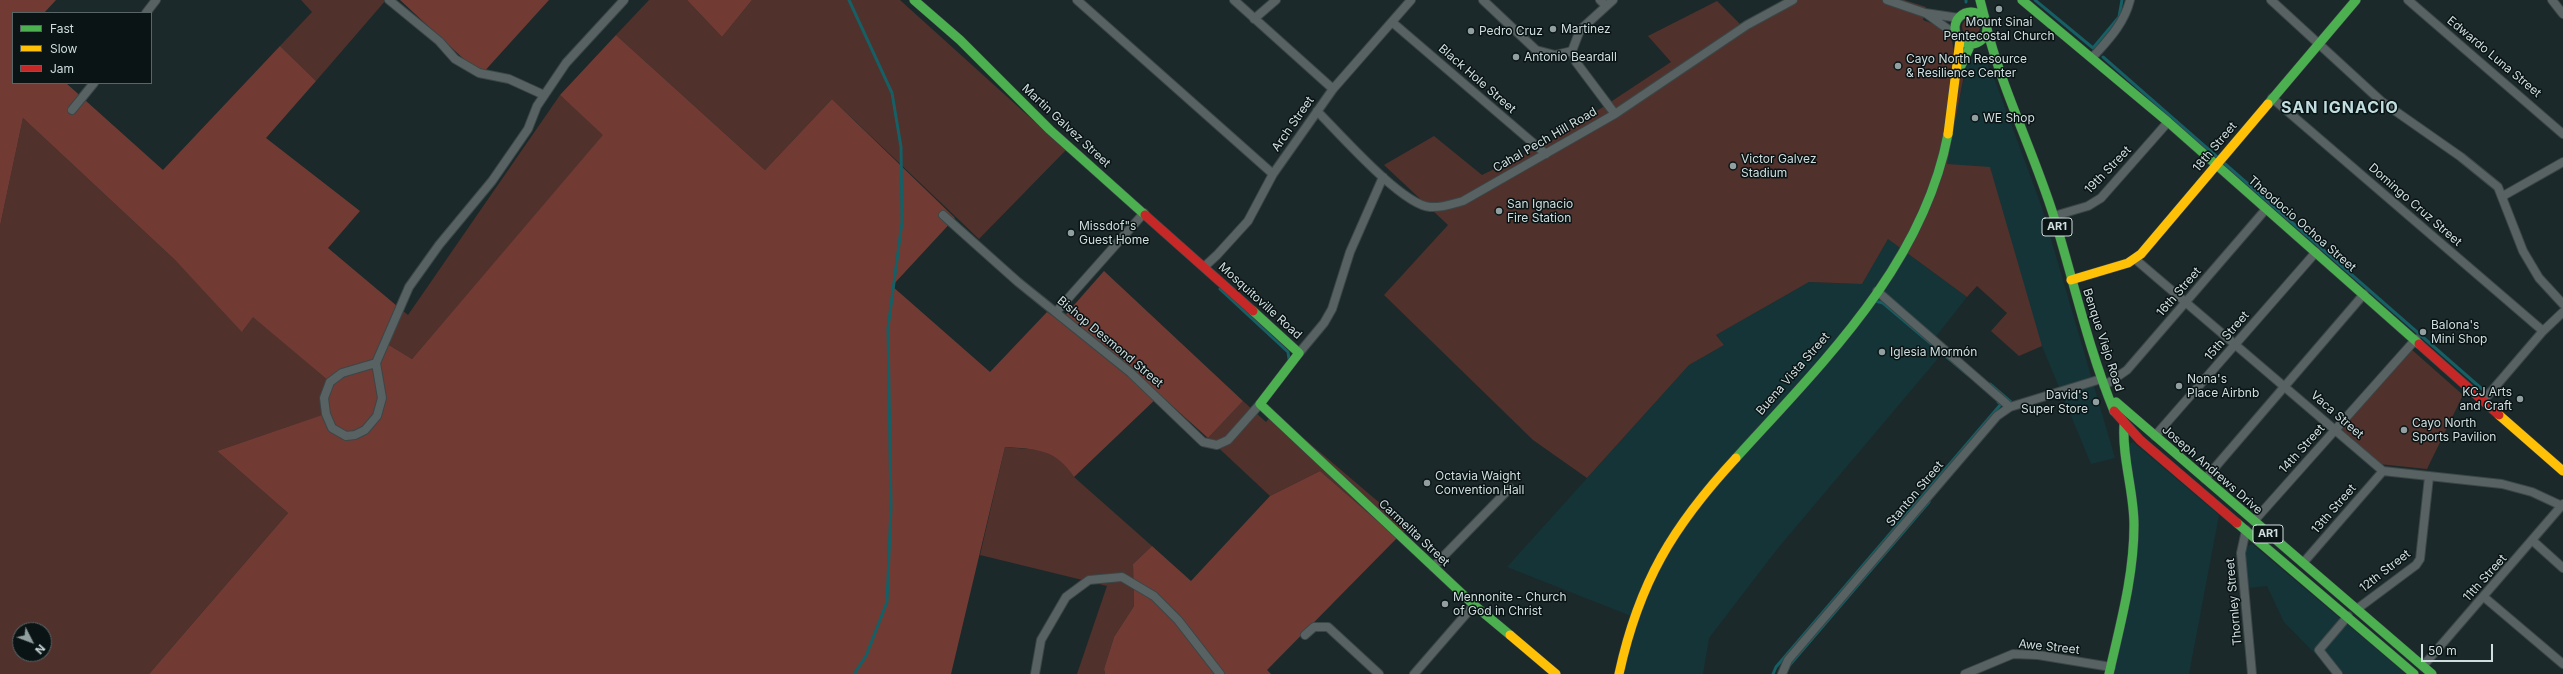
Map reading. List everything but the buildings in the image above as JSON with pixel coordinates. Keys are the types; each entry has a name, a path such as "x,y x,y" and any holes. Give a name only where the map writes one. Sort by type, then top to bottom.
{"main road":[{"name":"Martin Galvez Street","path":"914,0 960,40 1050,130 1204,267"},
{"path":"1961,16 1977,14 1987,26 1983,38 1973,44 1958,37 1955,29 1961,16 1973,0"},
{"name":"AR1","path":"1980,0 1987,26"},
{"name":"Theodocio Ochoa Street","path":"2022,0 2168,122 2416,339 2483,401 2563,471"},
{"name":"18th Street","path":"2071,280 2135,258 2356,0"},
{"name":"Benque Viejo Road","path":"1987,26 1997,66 2054,216 2071,280 2104,385 2114,412 2124,425"},
{"name":"Buena Vista Street","path":"1619,674 1632,628 1649,581 1680,525 1709,488 1828,354 1877,292 1914,233 1927,205 1948,136 1957,76 1958,37"},
{"name":"Benque Viejo Road","path":"1973,44 1985,52 1997,66"},
{"name":"Buena Vista Street","path":"1957,76 1973,44"},
{"name":"Mosquitoville Road","path":"1204,267 1299,353"},
{"path":"1260,404 1299,353"},
{"name":"Joseph Andrews Drive","path":"2104,385 2130,416 2432,674"},
{"name":"Carmelita Street","path":"1260,404 1474,605 1556,674"},
{"path":"2110,670 2130,575 2134,536 2132,508 2122,454 2124,425"},
{"name":"Joseph Andrews Drive","path":"2124,425 2414,674"}],"street":[{"path":"147,12 156,0"},
{"path":"389,0 439,41 455,59 479,73 509,79 544,95"},
{"path":"376,363 342,373 330,382 324,398 326,414 332,428 346,436 355,435 365,430 377,416 382,398 376,363 409,287 439,245 506,161 528,129 537,106 566,63 624,0"},
{"path":"1077,0 1273,174"},
{"path":"1234,0 1333,89"},
{"path":"1254,19 1276,0"},
{"name":"Arch Street","path":"1204,267 1248,221 1273,174 1333,89 1411,0"},
{"path":"1483,0 1536,50 1555,55 1572,51"},
{"path":"1613,0 1603,3 1580,30 1572,51 1576,62 1614,114"},
{"name":"Cahal Pech Hill Road","path":"1316,112 1383,177 1415,202 1429,207 1445,207 1463,201 1614,114 1747,25 1793,0"},
{"path":"2092,58 2118,28 2125,17 2130,0"},
{"path":"2271,0 2381,101 2498,187 2503,196 2514,231 2523,251 2543,283 2563,304"},
{"name":"Edwardo Luna Street","path":"2408,0 2524,98 2563,134"},
{"path":"2552,0 2563,14"},
{"path":"1890,1 1925,13 1961,16"},
{"path":"1925,13 1958,37"},
{"name":"Black Hole Street","path":"1392,22 1546,154"},
{"path":"72,110 93,84"},
{"name":"Domingo Cruz Street","path":"2272,98 2543,331"},
{"name":"19th Street","path":"2054,216 2088,206 2101,198 2168,122"},
{"path":"2503,196 2563,162"},
{"path":"1299,353 1324,323 1332,310 1350,252 1383,177"},
{"name":"16th Street","path":"2104,385 2126,370 2266,209"},
{"path":"1056,312 1144,213"},
{"name":"Bishop Desmond Street","path":"943,215 1056,312 1131,373 1203,442 1217,445 1228,440 1260,404"},
{"name":"15th Street","path":"2155,436 2316,252"},
{"name":"Vaca Street","path":"2135,258 2383,471"},
{"path":"1877,292 2010,407"},
{"path":"2205,479 2364,294"},
{"path":"2483,401 2543,331 2563,312"},
{"name":"14th Street","path":"2254,521 2416,339"},
{"name":"Stanton Street","path":"1782,674 1788,660 1997,416 2010,407 2104,385"},
{"path":"2383,471 2429,478 2502,484 2532,492 2562,505"},
{"name":"13th Street","path":"2303,564 2383,471"},
{"name":"12th Street","path":"2357,610 2416,565 2420,559 2429,478"},
{"path":"1433,567 1510,488"},
{"name":"11th Street","path":"2423,666 2533,541 2562,505"},
{"name":"Thornley Street","path":"2246,530 2241,553 2252,674"},
{"path":"2533,541 2563,568"},
{"path":"1035,674 1041,640 1066,597 1089,580 1122,577 1158,601 1178,620 1220,674"},
{"path":"2484,597 2563,664"},
{"path":"1414,674 1474,605"},
{"path":"2338,674 2318,650 2348,616"},
{"path":"1306,635 1314,627 1328,627 1379,674"},
{"name":"Awe Street","path":"1965,674 2013,654 2038,655 2110,670"}],"shaded area":[{"path":"0,0 56,0 45,12 12,12 12,84 67,84 163,170 280,46 316,81 266,138 360,211 328,248 397,306 384,342 412,359 603,135 560,95 616,35 765,170 832,99 955,218 892,286 990,372 1047,312 1060,321 1104,271 1243,401 1208,438 1160,395 1074,477 1060,461 1044,452 1005,447 951,674 149,674 288,513 217,451 325,414 330,382 253,317 242,332 175,260 23,118 0,226"},
{"path":"301,0 386,0 316,81 280,46 312,12"},
{"path":"400,0 549,0 481,75"},
{"path":"649,0 687,0 722,37 752,0 900,0 1066,150 979,239 832,99 765,170 616,35"},
{"path":"687,0 752,0 722,37"},
{"path":"1786,0 1904,0 1926,7 1923,20 1939,26 1951,35 1954,53 1950,74 1964,75 1947,164 1990,167 2042,346 2019,356 1991,331 2007,313 1977,286 1967,297 1888,239 1862,284 1809,282 1716,335 1724,345 1689,365 1587,478 1533,440 1384,295 1448,225 1384,165 1434,136 1482,175 1550,142 1671,62 1648,36 1717,1 1743,27"},
{"path":"1971,18 1977,21 1980,27 1977,33 1971,36 1965,33 1962,27 1965,21"},
{"path":"1977,54 1986,61 1994,78 2041,205 2115,458 2091,464 2042,346 1946,164 1967,64"},
{"path":"560,95 604,135 412,359 384,342 397,306 408,315"},
{"path":"23,118 175,260 243,331 253,316 330,382 326,414 217,451 288,513 149,674 0,674 0,226"},
{"path":"1888,239 1967,297 1930,344 1940,356 1778,548 1709,638 1703,674 1620,674 1636,618 1507,567 1689,365 1724,345 1716,335 1809,282 1862,284"},
{"path":"2411,349 2463,395 2427,469 2379,464 2340,429"},
{"path":"1243,401 1266,422 1274,413 1408,527 1397,538 1320,471 1270,496 1208,438"},
{"path":"2133,442 2219,515 2189,674 2110,674 2138,548 2128,444"},
{"path":"1005,447 1041,450 1065,462 1074,477 1152,546 1133,564 1134,606 1114,637 1104,669 1105,674 1077,674 1107,586 980,555"},
{"path":"1320,471 1397,538 1267,670 1271,674 1105,674 1104,669 1114,637 1134,606 1133,564 1152,546 1191,581 1270,496"},
{"path":"2252,544 2406,674 2335,674 2284,622 2267,586 2248,588 2244,552 2247,546"}],"waterway":[{"path":"849,0 892,93 901,147 902,222 888,328 891,507 887,602 866,656 854,674"},
{"path":"2035,0 2093,48"},
{"path":"2093,48 2119,17 2122,0"},
{"path":"2103,57 2482,389"},
{"path":"1220,289 1288,352 1289,359"},
{"path":"1875,301 1883,303 1967,374"},
{"path":"1990,384 2012,403"},
{"path":"1773,674 1776,667 2001,404 1998,402"},
{"path":"1788,667 1929,502"}],"traffic: fast":[{"path":"914,0 960,40 1050,130 1145,215"},
{"path":"1980,0 1986,23"},
{"path":"2022,0 2168,122 2419,344"},
{"path":"2268,104 2356,0"},
{"path":"1971,12 1977,13 1984,19 1987,28 1986,34 1980,41 1971,44 1965,43 1958,37 1955,28 1956,22 1962,15 1971,12"},
{"path":"1987,29 2010,100 2054,217 2096,363 2114,411"},
{"path":"1961,66 1971,44"},
{"path":"1736,458 1834,349 1865,310 1893,269 1916,227 1935,182 1948,134"},
{"path":"1253,311 1299,353 1260,404 1474,605 1510,635"},
{"path":"2116,402 2432,674"},
{"path":"2109,674 2126,600 2132,563 2134,525 2125,450 2124,425"},
{"path":"2237,523 2414,674"}],"traffic: slow":[{"path":"1948,134 1960,40"},
{"path":"2071,280 2128,263 2141,254 2268,104"},
{"path":"2499,415 2563,471"},
{"path":"1619,674 1627,641 1637,611 1648,583 1661,557 1694,508 1736,458"},
{"path":"1510,635 1556,674"}],"traffic: jam":[{"path":"1145,215 1253,311"},
{"path":"2419,344 2499,415"},
{"path":"2114,411 2140,440 2237,523"}],"place":[{"name":"Mount Sinai Pentecostal Church","path":"1999,9"},
{"name":"Martinez","path":"1553,29"},
{"name":"Pedro Cruz","path":"1471,31"},
{"name":"Antonio Beardall","path":"1516,57"},
{"name":"Cayo North Resource & Resilience Center","path":"1898,66"},
{"name":"WE Shop","path":"1975,118"},
{"name":"Victor Galvez Stadium","path":"1733,166"},
{"name":"San Ignacio Fire Station","path":"1499,211"},
{"name":"Missdof\"s Guest Home","path":"1071,233"},
{"name":"Balona's Mini Shop","path":"2423,332"},
{"name":"Iglesia Mormón","path":"1882,352"},
{"name":"Nona's Place Airbnb","path":"2179,386"},
{"name":"KCJ Arts and Craft","path":"2520,399"},
{"name":"David's Super Store","path":"2096,402"},
{"name":"Cayo North Sports Pavilion","path":"2404,430"},
{"name":"Octavia Waight Convention Hall","path":"1427,483"},
{"name":"Mennonite - Church of God in Christ","path":"1445,604"}],"district":[{"name":"SAN IGNACIO","path":"2340,108"}]}
